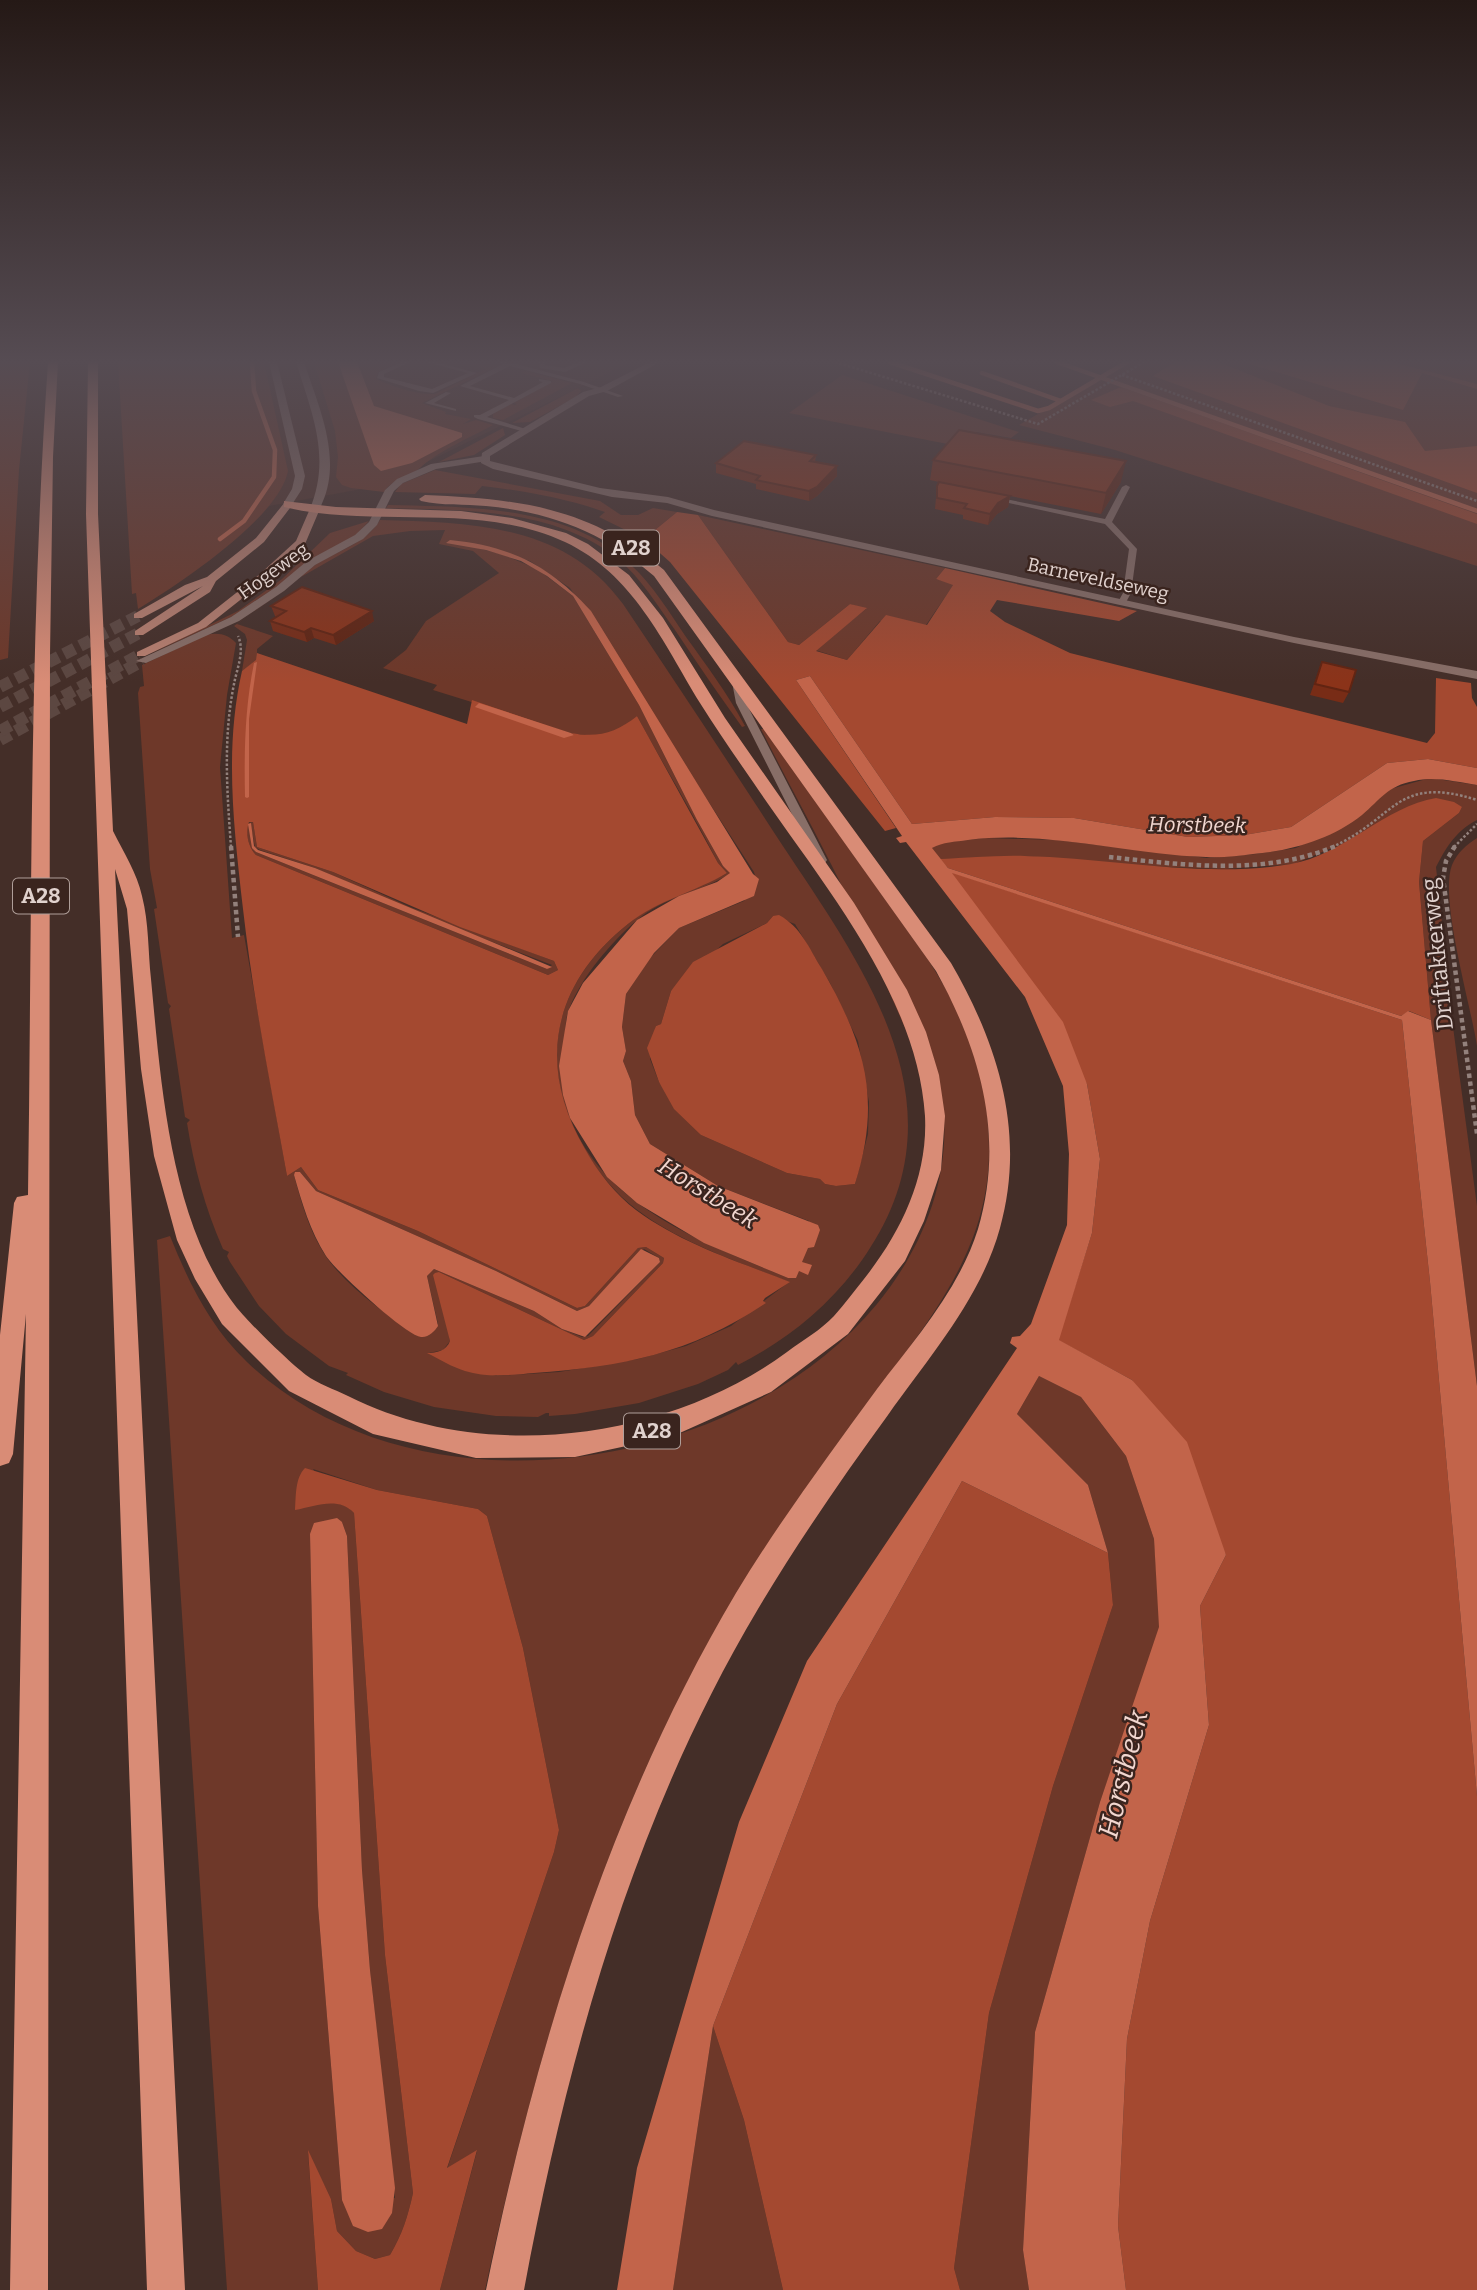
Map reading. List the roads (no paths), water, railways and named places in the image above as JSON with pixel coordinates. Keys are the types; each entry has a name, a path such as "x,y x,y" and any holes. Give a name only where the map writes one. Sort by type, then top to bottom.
{"highway":[{"name":"A28","path":"29,2290 38,1068 47,469"},
{"name":"A28","path":"92,469 96,626 101,692 166,2290"},
{"path":"288,504 321,498 347,498"},
{"name":"A28","path":"314,511 410,498 513,504 570,519 615,538 641,555 659,573 933,952 958,991 987,1056 997,1091 1003,1153 988,1232 958,1295 837,1465 746,1604 705,1678 657,1778 595,1935 566,2030 538,2139 505,2290"},
{"name":"A28","path":"105,831 132,889 166,1171 190,1247 210,1286 233,1321 268,1358 303,1387 345,1412 449,1442 537,1448 589,1444 653,1431 702,1415 787,1371 828,1340 884,1277 914,1224 932,1167 935,1113 921,1049 900,995 845,906 709,705 679,653 622,575 583,546 551,532 515,523 380,502"},
{"path":"288,504 314,511"},
{"name":"A28","path":"0,1454 38,1068"}],"main road":[{"name":"Hogeweg","path":"140,647 206,590 211,579 260,540 288,504"},
{"name":"Hogeweg","path":"140,647 202,625 301,542 314,511"},
{"path":"138,616 189,587 211,579"}],"street":[{"path":"288,504 297,489 300,476 298,469"},
{"name":"Hogeweg","path":"314,511 326,483 326,469"},
{"name":"Hogeweg","path":"140,647 220,626 255,606 311,563 359,537 367,530 380,502 396,484 427,469"},
{"name":"Barneveldseweg","path":"502,469 662,506 712,513 1294,640 1477,676"}],"lane":[{"path":"1108,522 1126,487"},
{"path":"985,497 1108,522 1133,549 1127,593 1122,602"},
{"path":"737,682 741,703 845,906"}],"water":[{"path":"450,540 492,547 528,561 560,582 591,611 753,874 759,879 754,896 679,928 654,953 626,994 622,1027 626,1051 623,1061 631,1081 635,1115 650,1144 718,1186 818,1225 820,1230 814,1247 808,1248 802,1262 812,1265 808,1275 799,1271 796,1278 788,1278 704,1243 637,1203 607,1177 570,1118 559,1066 568,1011 583,983 637,920 679,896 717,882 730,873 723,866 697,820 639,705 573,596 521,561 486,550 446,543"},
{"path":"257,662 249,719 247,798 247,713 254,663"},
{"path":"810,676 912,824 995,817 1074,818 1188,837 1244,835 1291,827 1387,763 1428,759 1477,768 1477,785 1438,779 1405,783 1391,790 1338,831 1296,847 1267,852 1206,857 1027,838 968,840 932,848 948,868 1401,1016 1408,1011 1431,1020 1477,1386 1477,1796 1430,1282 1402,1020 952,873 1063,1022 1087,1084 1100,1159 1092,1233 1059,1340 1132,1380 1187,1442 1226,1555 1200,1606 1209,1725 1150,1921 1127,2039 1118,2226 1126,2290 1029,2290 1023,2250 1035,2032 1100,1802 1159,1627 1154,1539 1126,1456 1081,1397 1039,1376 1017,1414 1088,1485 1108,1553 962,1481 837,1704 713,2026 673,2290 617,2290 637,2168 739,1822 807,1661 1017,1348 1010,1343 1012,1337 1020,1336 1031,1324 1067,1225 1069,1154 1063,1086 1025,997 906,842 900,843 896,838 902,836 796,680"},
{"path":"479,703 574,735 564,738 475,707"},
{"path":"251,823 254,846 258,850 315,868 552,967 547,969 256,852 252,848 248,824"},
{"path":"295,1172 300,1172 316,1191 496,1271 577,1311 589,1306 641,1249 659,1258 660,1262 585,1337 562,1329 534,1311 434,1269 427,1276 438,1326 429,1335 421,1337 386,1314 326,1256 307,1217"},
{"path":"337,1518 342,1522 347,1536 362,1870 370,1970 395,2188 392,2213 382,2229 368,2232 353,2226 342,2200 318,1906 310,1534 314,1523"}],"waterway":[{"path":"220,539 244,521 274,477 274,469"},
{"name":"Horstbeek","path":"1358,469 1477,511"}],"tunnel":[{"path":"0,687 138,616"},
{"path":"0,707 139,633"},
{"path":"0,731 141,654"},
{"path":"0,740 142,661"}]}
